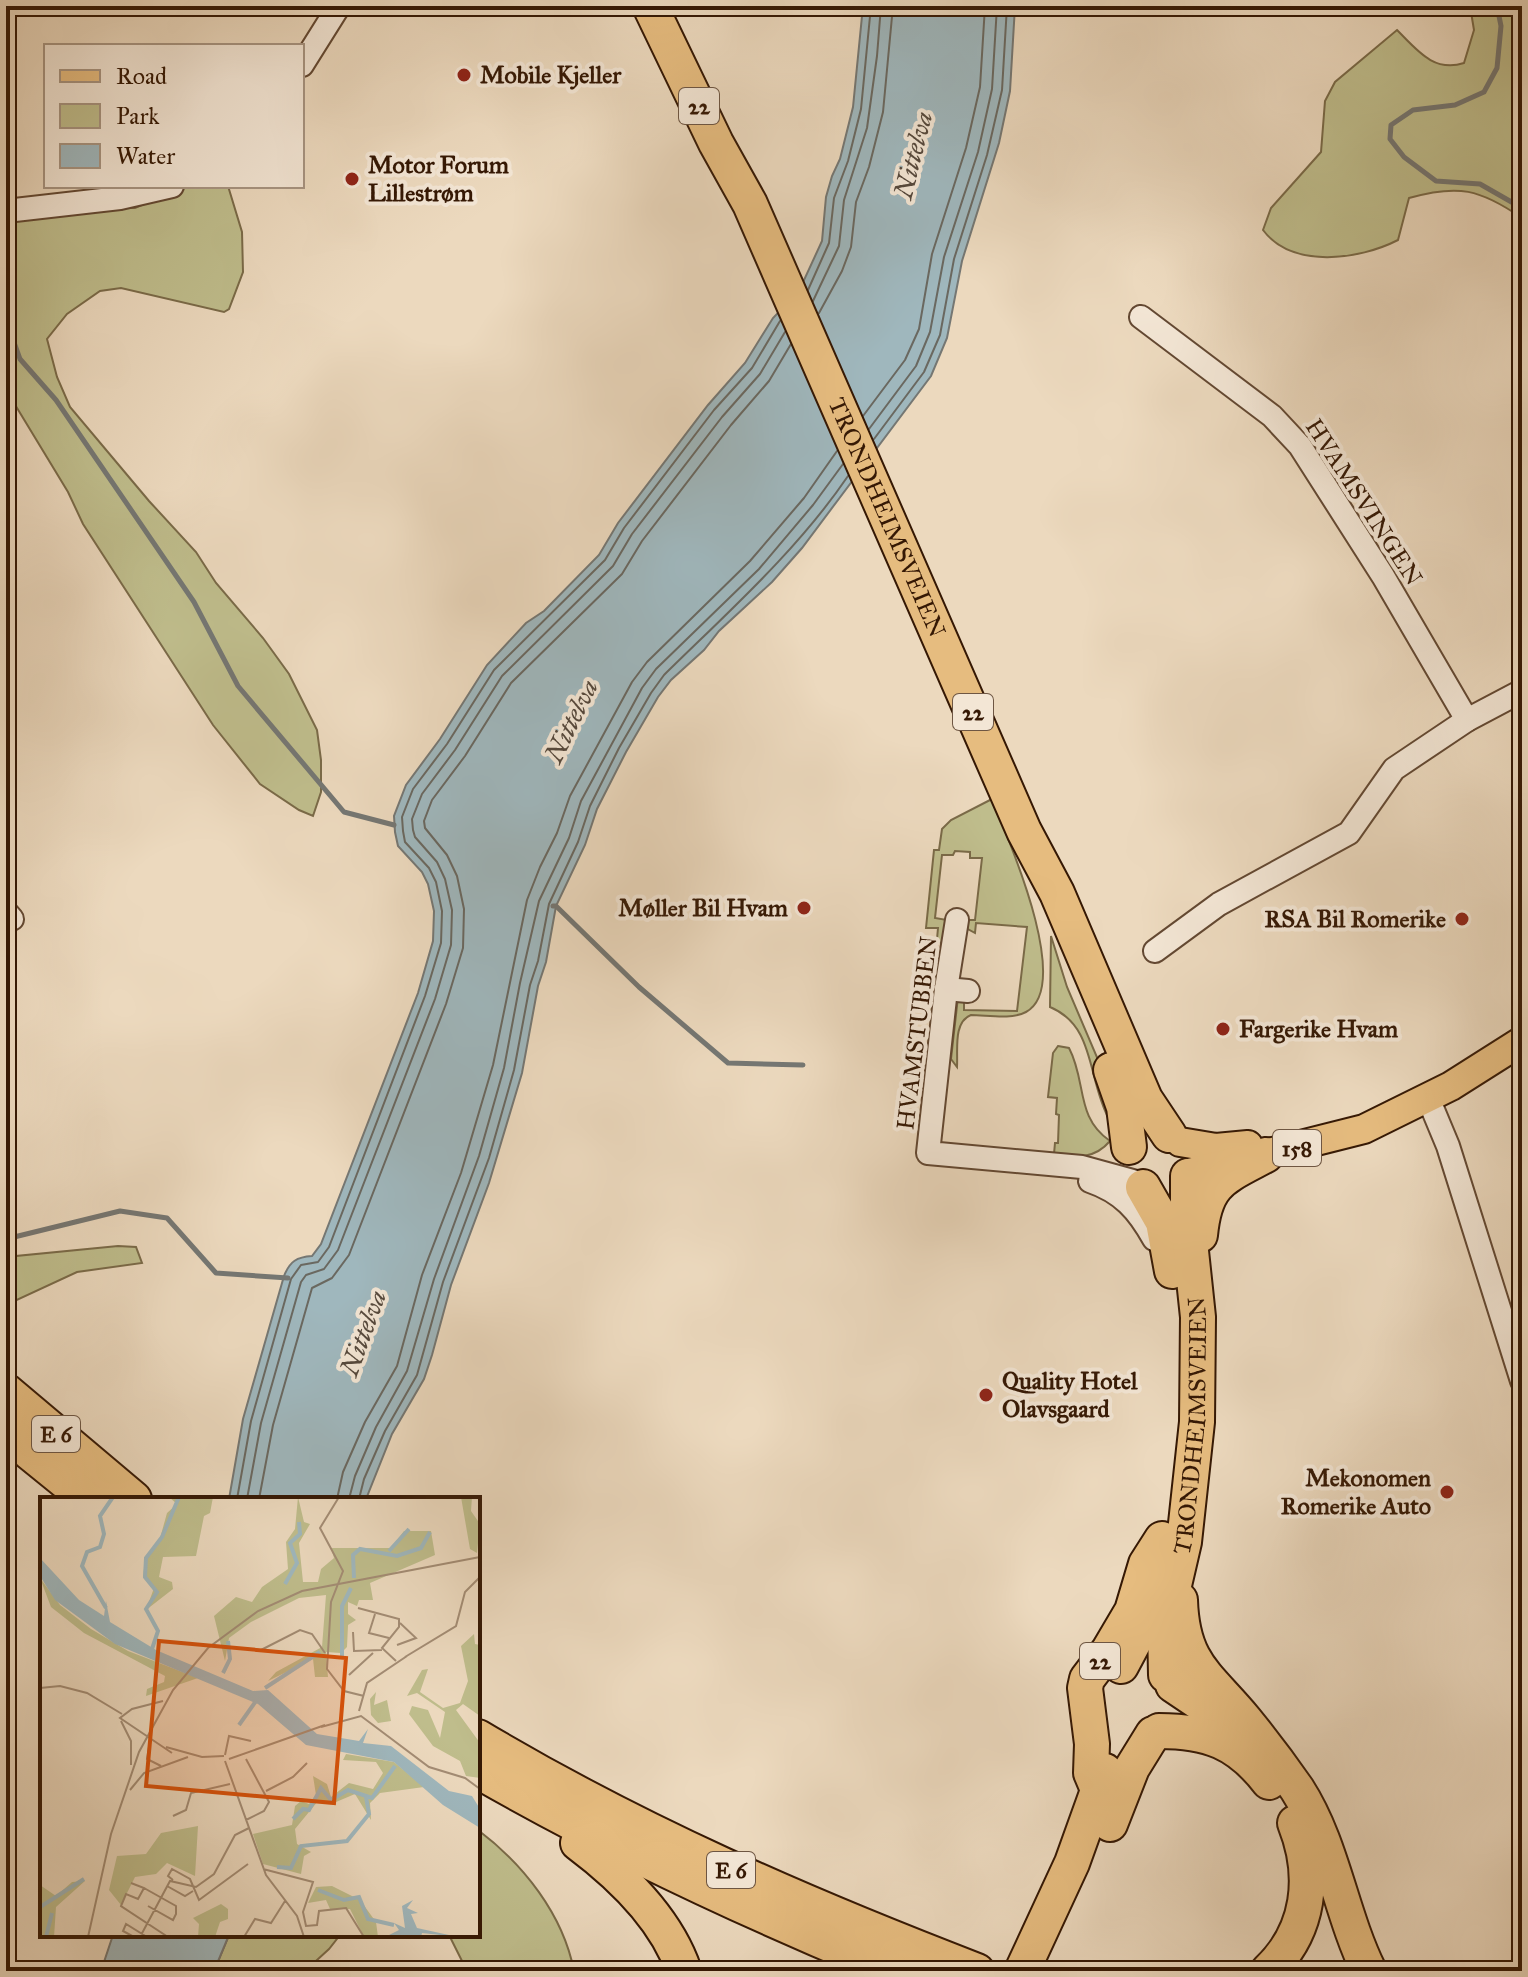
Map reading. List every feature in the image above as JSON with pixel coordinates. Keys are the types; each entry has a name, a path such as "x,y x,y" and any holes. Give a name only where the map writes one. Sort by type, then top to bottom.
{"highway":[{"name":"TRONDHEIMSVEIEN","path":"650,6 716,143 750,204 1024,831 1057,893 1145,1099 1181,1156 1188,1223 1184,1282"},
{"name":"TRONDHEIMSVEIEN","path":"671,6 730,137 750,204"},
{"name":"TRONDHEIMSVEIEN","path":"1024,831 1062,954 1122,1097 1133,1167 1163,1222 1184,1282 1199,1345 1197,1422 1171,1553 1165,1624 1169,1680"},
{"path":"1144,1136 1181,1156 1168,1188 1133,1167 1144,1136"},
{"name":"22","path":"1184,1282 1208,1196 1222,1180 1266,1155"},
{"name":"E 6","path":"6,1391 97,1488"},
{"name":"E 6","path":"6,1429 29,1452 97,1488 127,1497"},
{"name":"TRONDHEIMSVEIEN","path":"1121,1666 1144,1623 1171,1553"},
{"path":"1171,1553 1182,1626 1191,1655 1209,1683 1244,1718 1297,1790 1313,1818 1369,1971"},
{"name":"22","path":"1099,1792 1091,1773 1087,1679 1132,1611 1146,1564 1171,1553"},
{"name":"22","path":"1021,1971 1063,1912 1132,1768 1174,1711 1169,1680 1159,1668 1140,1662 1121,1666 1110,1676 1103,1690 1107,1754 1099,1792 1063,1912 1047,1971"},
{"path":"1169,1680 1238,1728 1274,1760"},
{"path":"1107,1719 1127,1735 1199,1733 1223,1741 1238,1750 1265,1776 1294,1820 1307,1866 1306,1900 1296,1933 1285,1953 1268,1971"},
{"name":"E 6","path":"480,1738 648,1830 744,1876 869,1930 977,1971"},
{"path":"490,1778 599,1859 632,1891 674,1945 684,1971"},
{"name":"E 6","path":"490,1778 607,1842 720,1898 893,1971"},
{"path":"869,1930 1021,1971"}],"main road":[{"name":"158","path":"1181,1156 1266,1155 1364,1129 1428,1098 1522,1041"},
{"name":"158","path":"1181,1156 1401,1111"}],"street":[{"path":"304,62 339,6"},
{"path":"6,211 120,198 163,188"},
{"name":"HVAMSVINGEN","path":"1141,317 1272,416 1300,446 1383,576 1467,720"},
{"path":"1155,951 1219,904 1349,833 1394,769 1467,720 1522,691"},
{"name":"HVAMSTUBBEN","path":"962,934 957,990 928,1153 1071,1167"},
{"path":"1428,1098 1448,1146 1522,1381"},
{"path":"1071,1167 1133,1167"},
{"path":"1071,1167 1115,1191 1130,1203 1184,1282"}],"green space":[{"path":"1470,6 1522,6 1514,118 1522,165 1522,218 1481,195 1441,191 1409,198 1398,240 1382,247 1346,256 1327,257 1291,251 1276,242 1263,230 1271,208 1321,152 1325,101 1335,82 1397,30 1419,52 1435,62 1444,65 1464,63 1474,30"},
{"path":"182,188 229,188 242,232 243,272 229,309 224,312 121,288 100,291 67,314 47,339 57,377 70,407 196,552 216,583 289,674 317,730 321,792 313,816 260,784 213,725 83,524 68,492 6,387 6,215 80,207 135,208"},
{"path":"992,799 1033,910 1043,973 1039,997 1026,1012 1006,1016 971,1015 965,1019 959,1030 957,1067 951,1059 958,997 964,997 964,1010 1017,1011 1027,927 976,923 975,933 966,928 963,920 975,920 982,858 970,858 970,852 955,851 953,855 942,855 935,918 947,920 944,946 937,939 938,928 926,928 934,850 939,850 942,829 951,820"},
{"path":"1051,936 1067,987 1102,1069 1109,1119 1083,1040 1065,1016 1050,1007"},
{"path":"1058,1046 1069,1048 1086,1110 1099,1132 1110,1141 1091,1154 1054,1154 1055,1143 1058,1143 1059,1115 1056,1114 1057,1098 1048,1097 1053,1053"},
{"path":"136,1247 142,1263 77,1272 6,1305 6,1257"},
{"path":"480,1832 510,1858 539,1892 561,1930 574,1971 467,1971 450,1937 480,1937"},
{"path":"228,1937 338,1937 305,1971 214,1971"}],"water":[{"name":"Nittelva","path":"863,6 1015,6 1010,91 999,143 962,261 947,338 931,376 802,548 772,582 671,680 626,752 597,809 585,845 556,906 522,1073 489,1183 451,1285 424,1379 392,1434 367,1497 229,1497 243,1419 284,1276 292,1263 312,1256 321,1244 418,993 433,941 434,911 428,884 422,872 398,846 395,832 394,816 406,785 440,739 487,665 526,623 544,611 599,555 618,523 708,405 745,363 773,318 799,291 822,241 826,197 840,159 853,107"},
{"path":"112,1937 228,1937 214,1971 101,1971"}],"waterway":[{"path":"1497,6 1501,26 1497,68 1484,92 1455,105 1413,110 1391,125 1390,139 1404,157 1436,181 1480,184 1522,208"},
{"path":"6,320 20,359 56,400 194,602 238,686 344,812 394,825"},
{"path":"553,906 639,987 728,1063 803,1065"},
{"path":"6,1239 120,1211 167,1218 216,1273 288,1278"}],"place":[{"name":"Mobile Kjeller","path":"464,75"},
{"name":"Motor Forum Lillestrøm","path":"352,179"},
{"name":"Møller Bil Hvam","path":"804,908"},
{"name":"RSA Bil Romerike","path":"1462,919"},
{"name":"Fargerike Hvam","path":"1223,1029"},
{"name":"Quality Hotel Olavsgaard","path":"986,1395"},
{"name":"Mekonomen Romerike Auto","path":"1447,1492"}]}
